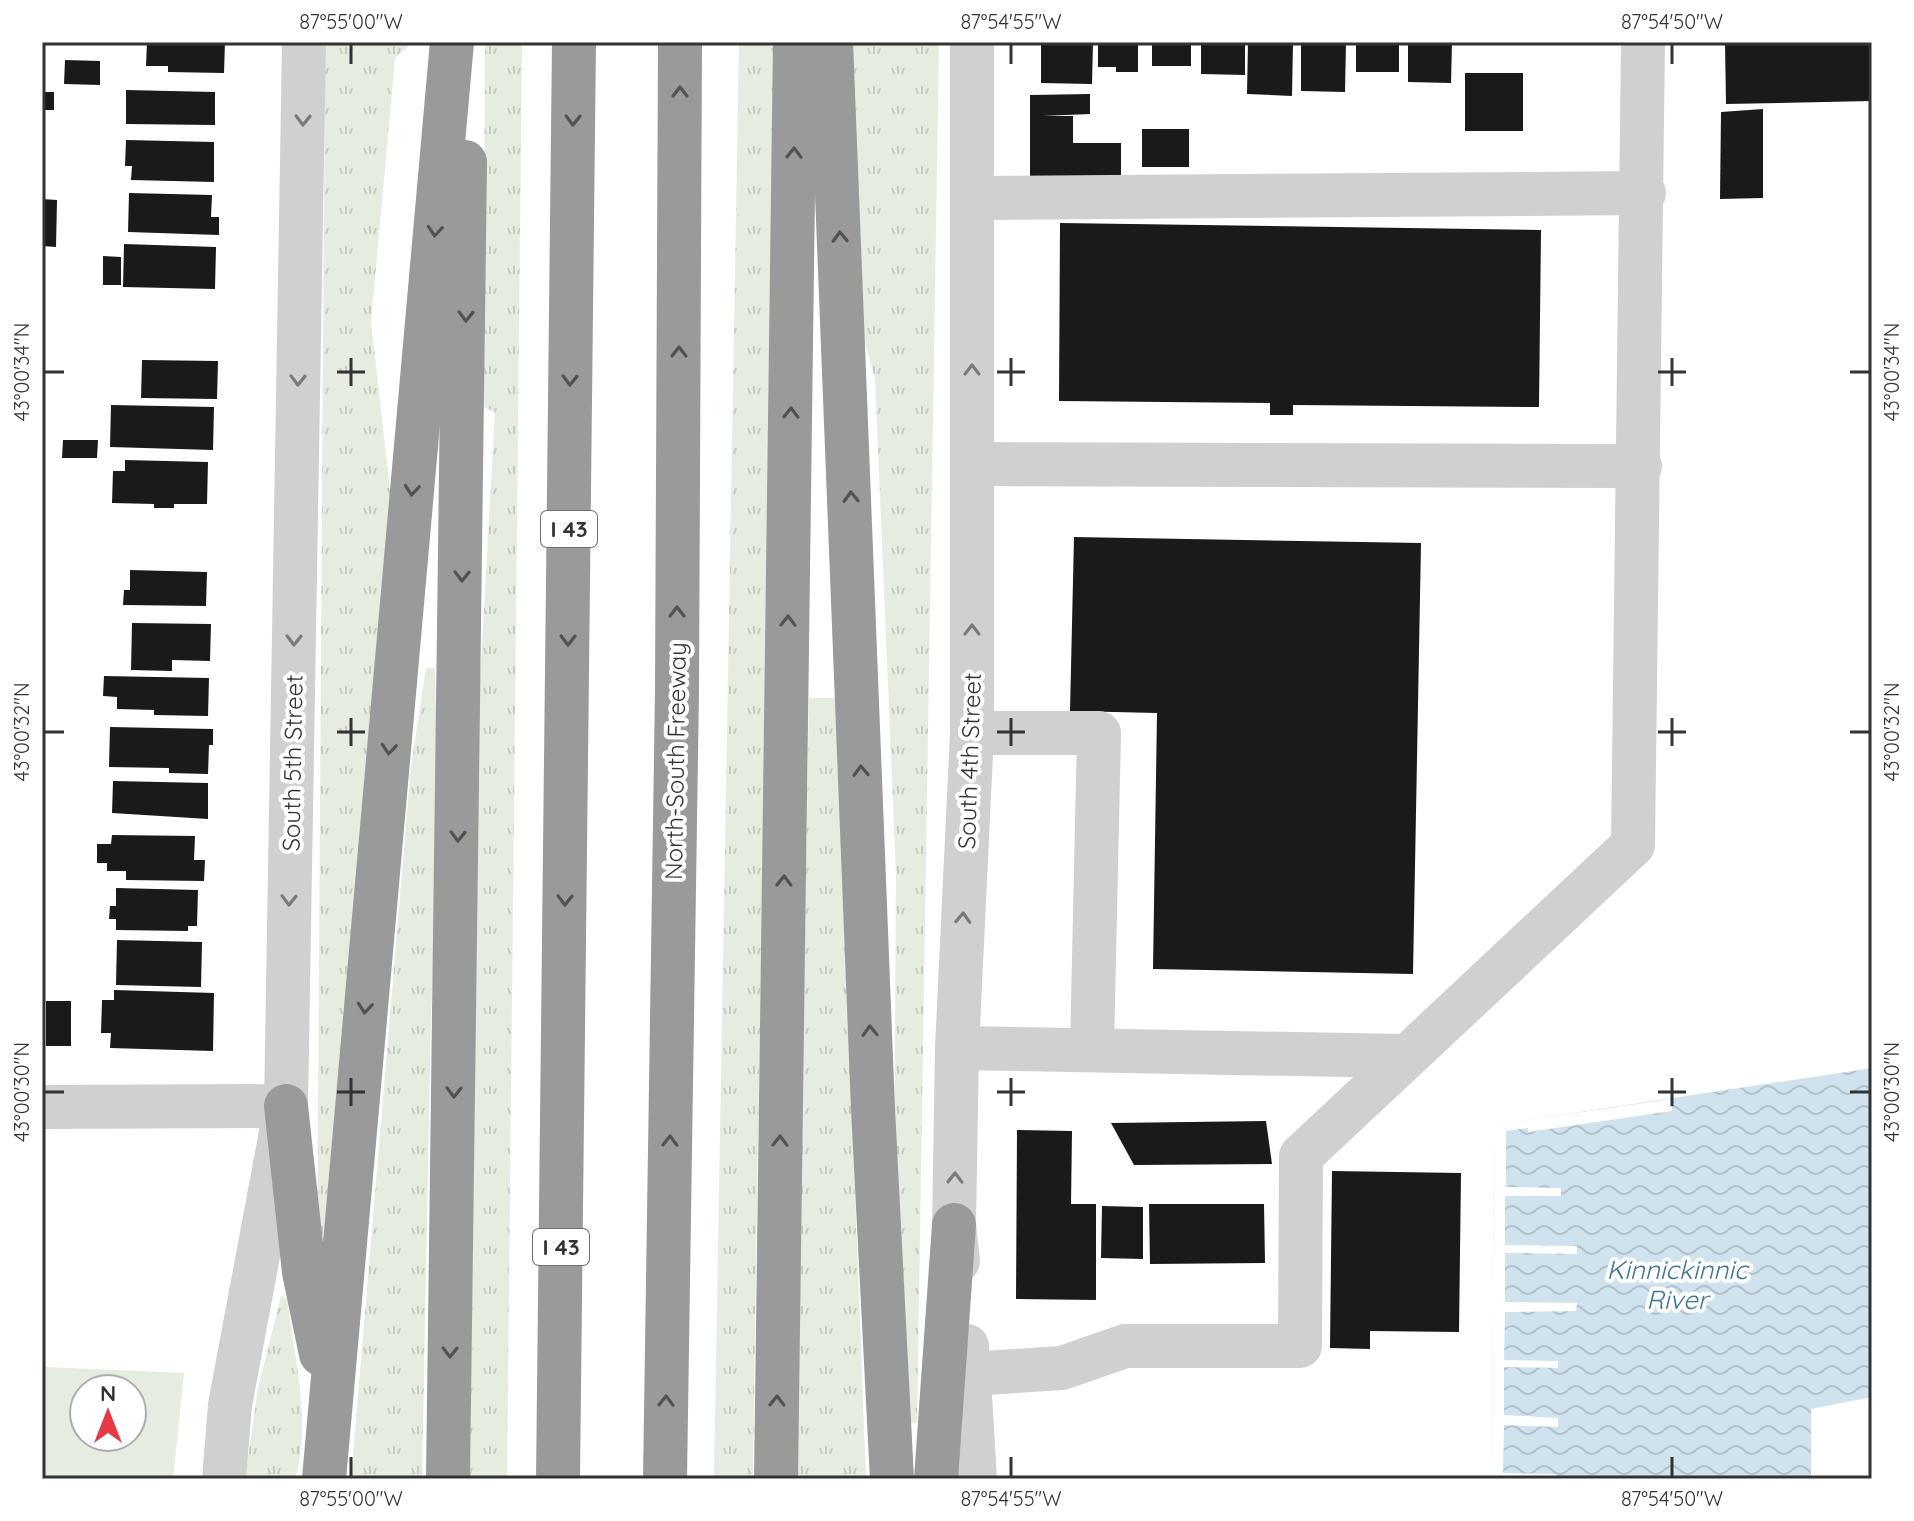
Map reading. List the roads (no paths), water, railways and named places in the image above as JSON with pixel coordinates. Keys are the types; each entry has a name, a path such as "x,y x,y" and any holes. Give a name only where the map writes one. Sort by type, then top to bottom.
{"highway":[{"path":"324,1479 452,42"},
{"path":"448,1479 467,221 462,42"},
{"name":"I 43","path":"558,1479 574,42"},
{"name":"North-South Freeway","path":"665,1479 677,690 680,42"},
{"path":"776,1479 795,42"},
{"path":"831,42 855,575 873,1109 892,1479"},
{"path":"286,1106 304,1272 317,1342 331,1387"},
{"path":"936,1479 954,1225"}],"street":[{"name":"South 5th Street","path":"224,1479 230,1405 286,1106 304,42"},
{"name":"South 4th Street","path":"972,42 972,733 957,1048 954,1225 970,1374 975,1479"},
{"path":"970,1374 1062,1368 1125,1346 1300,1346 1301,1156 1404,1056 1633,845 1644,193 1643,42"},
{"path":"972,198 1644,193"},
{"path":"972,464 1640,466"},
{"path":"972,733 1099,733 1092,1049"},
{"path":"957,1048 1404,1056"},
{"path":"42,1107 286,1106"}],"water":[{"name":"Kinnickinnic River","path":"1872,1068 1872,1397 1811,1409 1811,1479 1492,1479 1494,1125"}]}
